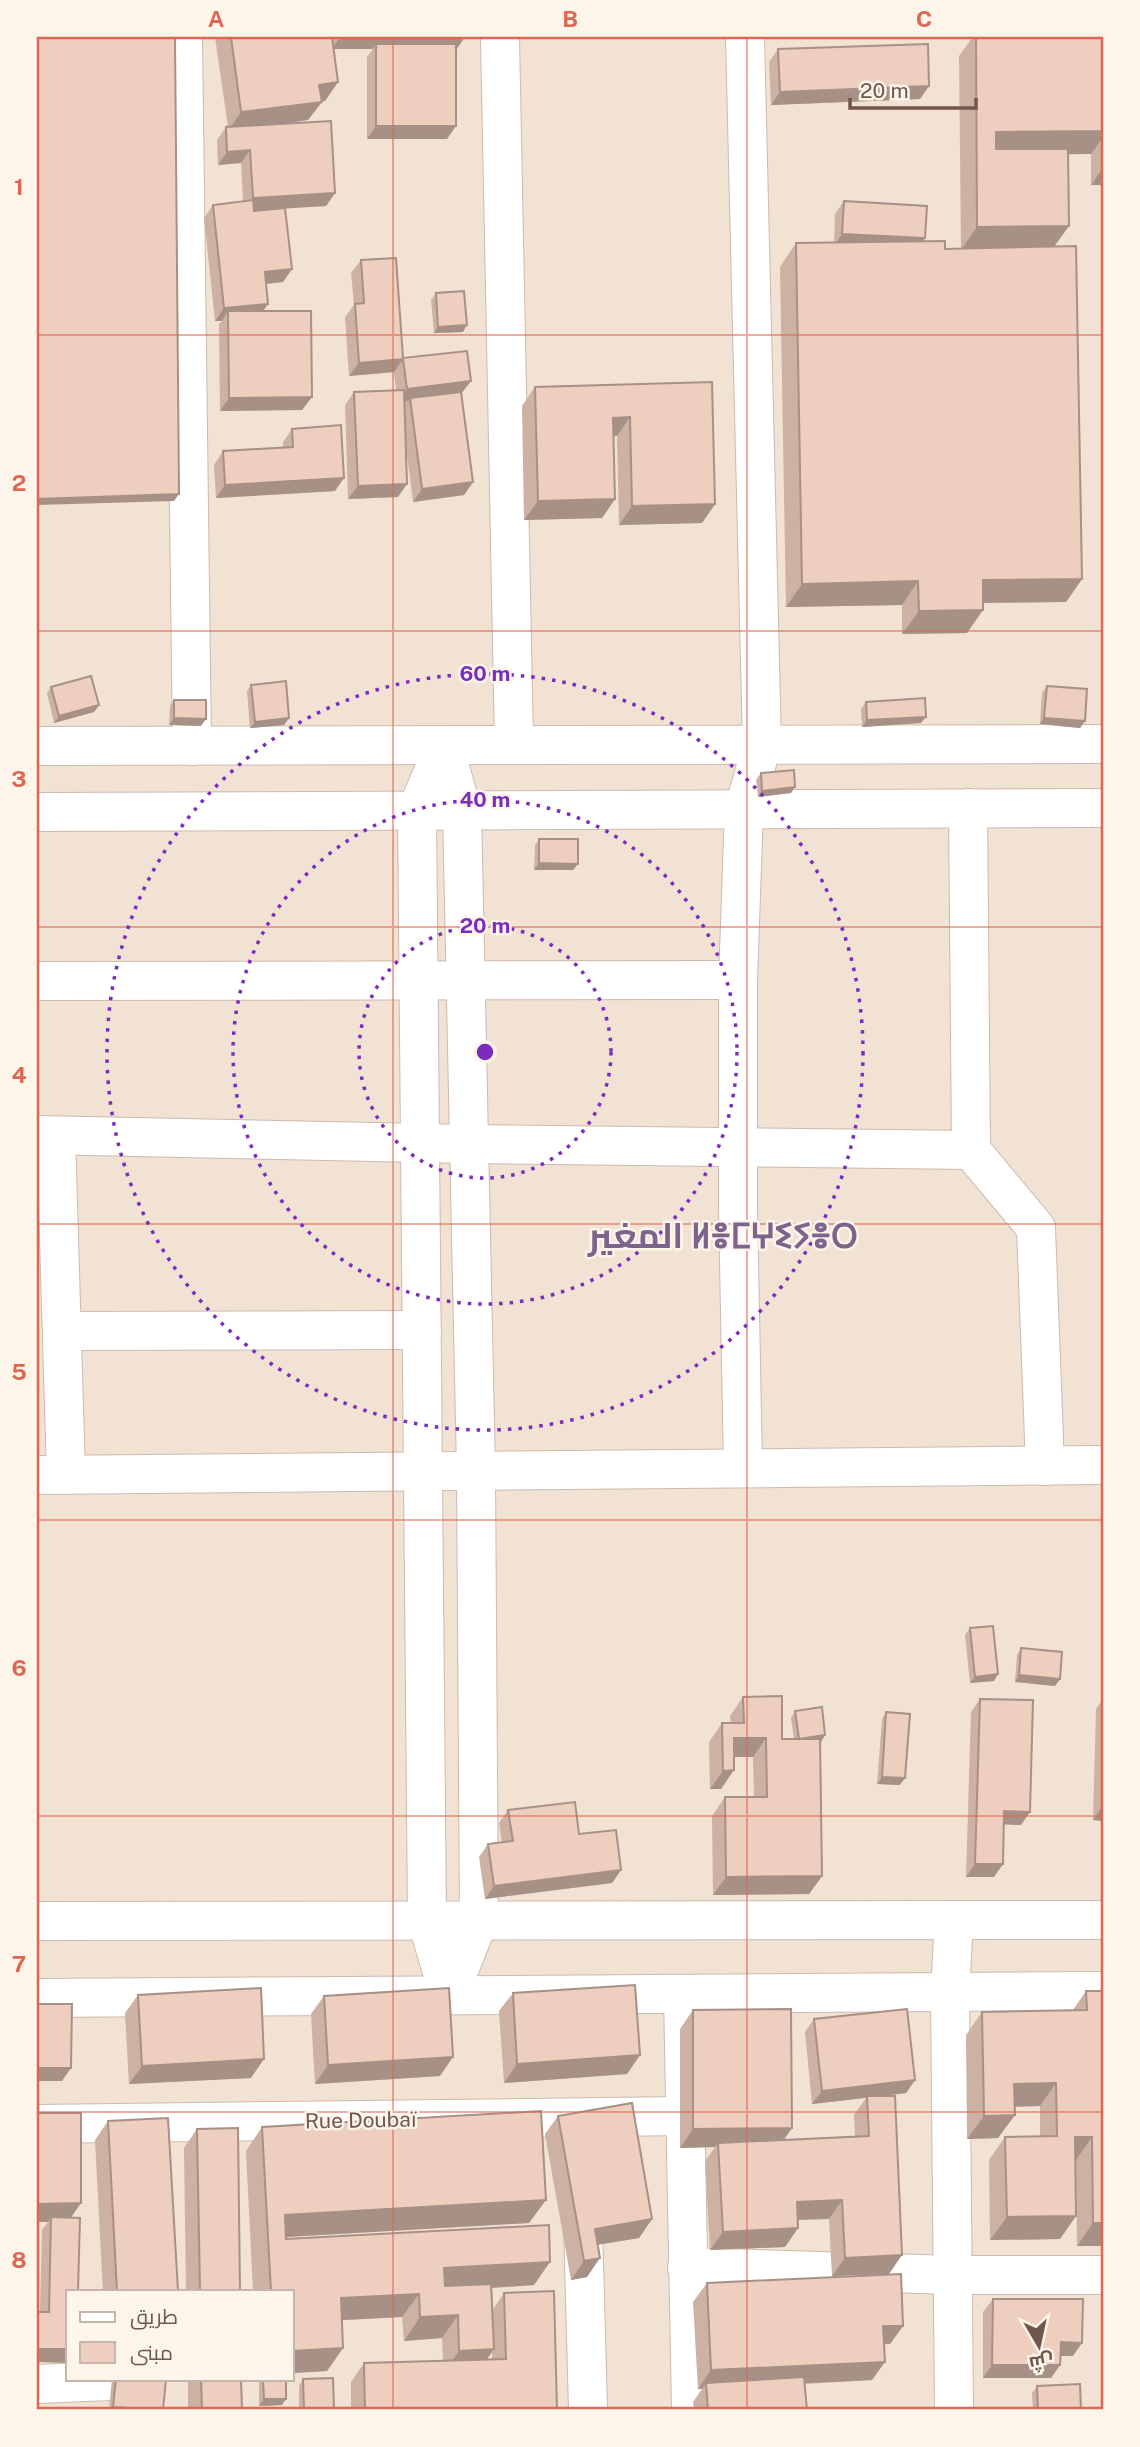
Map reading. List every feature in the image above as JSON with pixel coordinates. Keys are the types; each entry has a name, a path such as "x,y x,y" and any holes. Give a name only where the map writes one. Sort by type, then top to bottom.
{"street":[{"path":"183,37 192,746"},
{"path":"500,37 514,745"},
{"path":"743,1468 738,980 744,809 762,745 745,37"},
{"path":"37,746 1103,744"},
{"path":"444,746 462,810 476,1471 479,1920 449,1995"},
{"path":"444,746 416,810 427,1921 449,1995"},
{"path":"37,812 1103,807"},
{"path":"968,808 971,1150 1036,1228 1045,1466"},
{"path":"37,981 738,980"},
{"path":"971,1150 420,1144 46,1135 62,1331 51,1475 1103,1465"},
{"path":"62,1331 422,1330"},
{"path":"954,1920 950,1992 954,2410"},
{"path":"37,1921 1103,1920"},
{"path":"37,1998 1103,1991"},
{"path":"683,1994 691,2410"},
{"name":"Rue Doubaï","path":"37,2124 580,2131 685,2116"},
{"path":"112,2162 113,2123"},
{"path":"581,2187 588,2410"},
{"path":"687,2267 953,2275 1103,2275"},
{"path":"37,2384 111,2390"}],"shaded area":[{"path":"37,37 1103,37 1103,2410 37,2410"}],"building":[{"path":"37,37 175,37 179,494 37,499"},
{"path":"231,37 332,37 338,82 319,85 322,102 241,112"},
{"path":"976,37 1103,37 1103,131 996,132 996,149 1068,149 1069,226 977,227"},
{"path":"376,44 456,44 456,126 376,126"},
{"path":"928,44 929,86 780,92 778,49"},
{"path":"331,121 335,193 253,198 250,150 227,152 226,127"},
{"path":"253,200 254,211 285,208 292,269 265,272 268,304 224,308 213,205"},
{"path":"844,201 927,206 925,238 842,234"},
{"path":"945,241 945,249 1076,246 1082,579 983,580 983,610 919,611 918,581 802,584 796,243"},
{"path":"396,258 403,358 467,351 471,381 407,389 403,359 359,363 355,304 364,303 361,260"},
{"path":"464,291 467,325 438,327 436,293"},
{"path":"228,311 311,311 312,397 229,398"},
{"path":"712,382 715,504 632,506 630,417 613,418 615,499 538,501 535,387"},
{"path":"404,390 407,484 358,486 354,392"},
{"path":"461,392 473,482 422,489 410,398"},
{"path":"341,425 344,478 225,485 223,451 293,447 292,429"},
{"path":"91,676 99,705 59,716 51,687"},
{"path":"286,681 289,718 255,722 251,685"},
{"path":"1047,686 1087,689 1085,721 1044,718"},
{"path":"925,698 926,717 867,720 866,702"},
{"path":"174,700 206,700 206,719 174,718"},
{"path":"794,770 795,787 762,791 761,773"},
{"path":"539,839 578,839 578,864 539,863"},
{"path":"993,1626 998,1674 975,1677 970,1628"},
{"path":"1021,1648 1062,1652 1060,1679 1019,1675"},
{"path":"782,1696 782,1739 820,1739 822,1876 726,1877 725,1797 767,1797 766,1738 734,1738 734,1770 723,1771 722,1723 744,1723 743,1697"},
{"path":"980,1699 1033,1700 1030,1812 1004,1811 1003,1864 975,1864"},
{"path":"822,1707 825,1735 799,1739 795,1711"},
{"path":"886,1712 910,1714 905,1778 882,1777"},
{"path":"575,1802 579,1834 616,1830 621,1870 494,1886 488,1844 513,1841 508,1810"},
{"path":"635,1985 640,2055 517,2064 513,1993"},
{"path":"261,1988 264,2059 142,2066 138,1995"},
{"path":"449,1988 453,2057 328,2065 324,1996"},
{"path":"1086,1991 1103,1991 1103,2223 1093,2223 1092,2137 1075,2137 1076,2216 1007,2217 1005,2137 1057,2136 1056,2083 1014,2084 1015,2115 984,2116 982,2012 1087,2010"},
{"path":"37,2004 72,2004 71,2068 37,2068"},
{"path":"791,2009 792,2128 693,2129 693,2010"},
{"path":"907,2009 915,2080 822,2091 814,2019"},
{"path":"867,2096 895,2096 902,2255 845,2258 842,2200 797,2202 798,2228 723,2232 718,2143 869,2136"},
{"path":"632,2103 652,2219 595,2229 600,2258 584,2261 558,2116"},
{"path":"541,2111 546,2200 285,2215 286,2239 549,2225 550,2262 444,2268 445,2286 491,2284 494,2349 459,2351 458,2315 420,2317 419,2294 341,2298 343,2348 294,2351 294,2290 271,2290 262,2127"},
{"path":"37,2113 81,2113 81,2203 37,2204"},
{"path":"168,2118 178,2290 117,2290 108,2121"},
{"path":"238,2128 240,2290 200,2290 197,2129"},
{"path":"51,2217 80,2218 78,2290 66,2290 66,2349 37,2349 37,2312 49,2312"},
{"path":"901,2274 903,2326 883,2326 885,2362 711,2370 707,2283"},
{"path":"554,2291 557,2410 365,2410 364,2363 506,2359 504,2293"},
{"path":"993,2299 1083,2299 1082,2343 1061,2342 1060,2365 992,2365"},
{"path":"804,2377 807,2410 708,2410 706,2383"},
{"path":"333,2378 334,2410 304,2410 303,2379"},
{"path":"116,2380 166,2380 163,2410 113,2407"},
{"path":"201,2380 241,2380 242,2410 202,2410"},
{"path":"263,2380 286,2380 286,2399 264,2399"},
{"path":"1080,2384 1081,2410 1038,2410 1037,2386"}],"district":[{"name":"المغير ⵍⴻⵎⵖⵉⵢⴻⵔ","path":"723,1235"}]}
